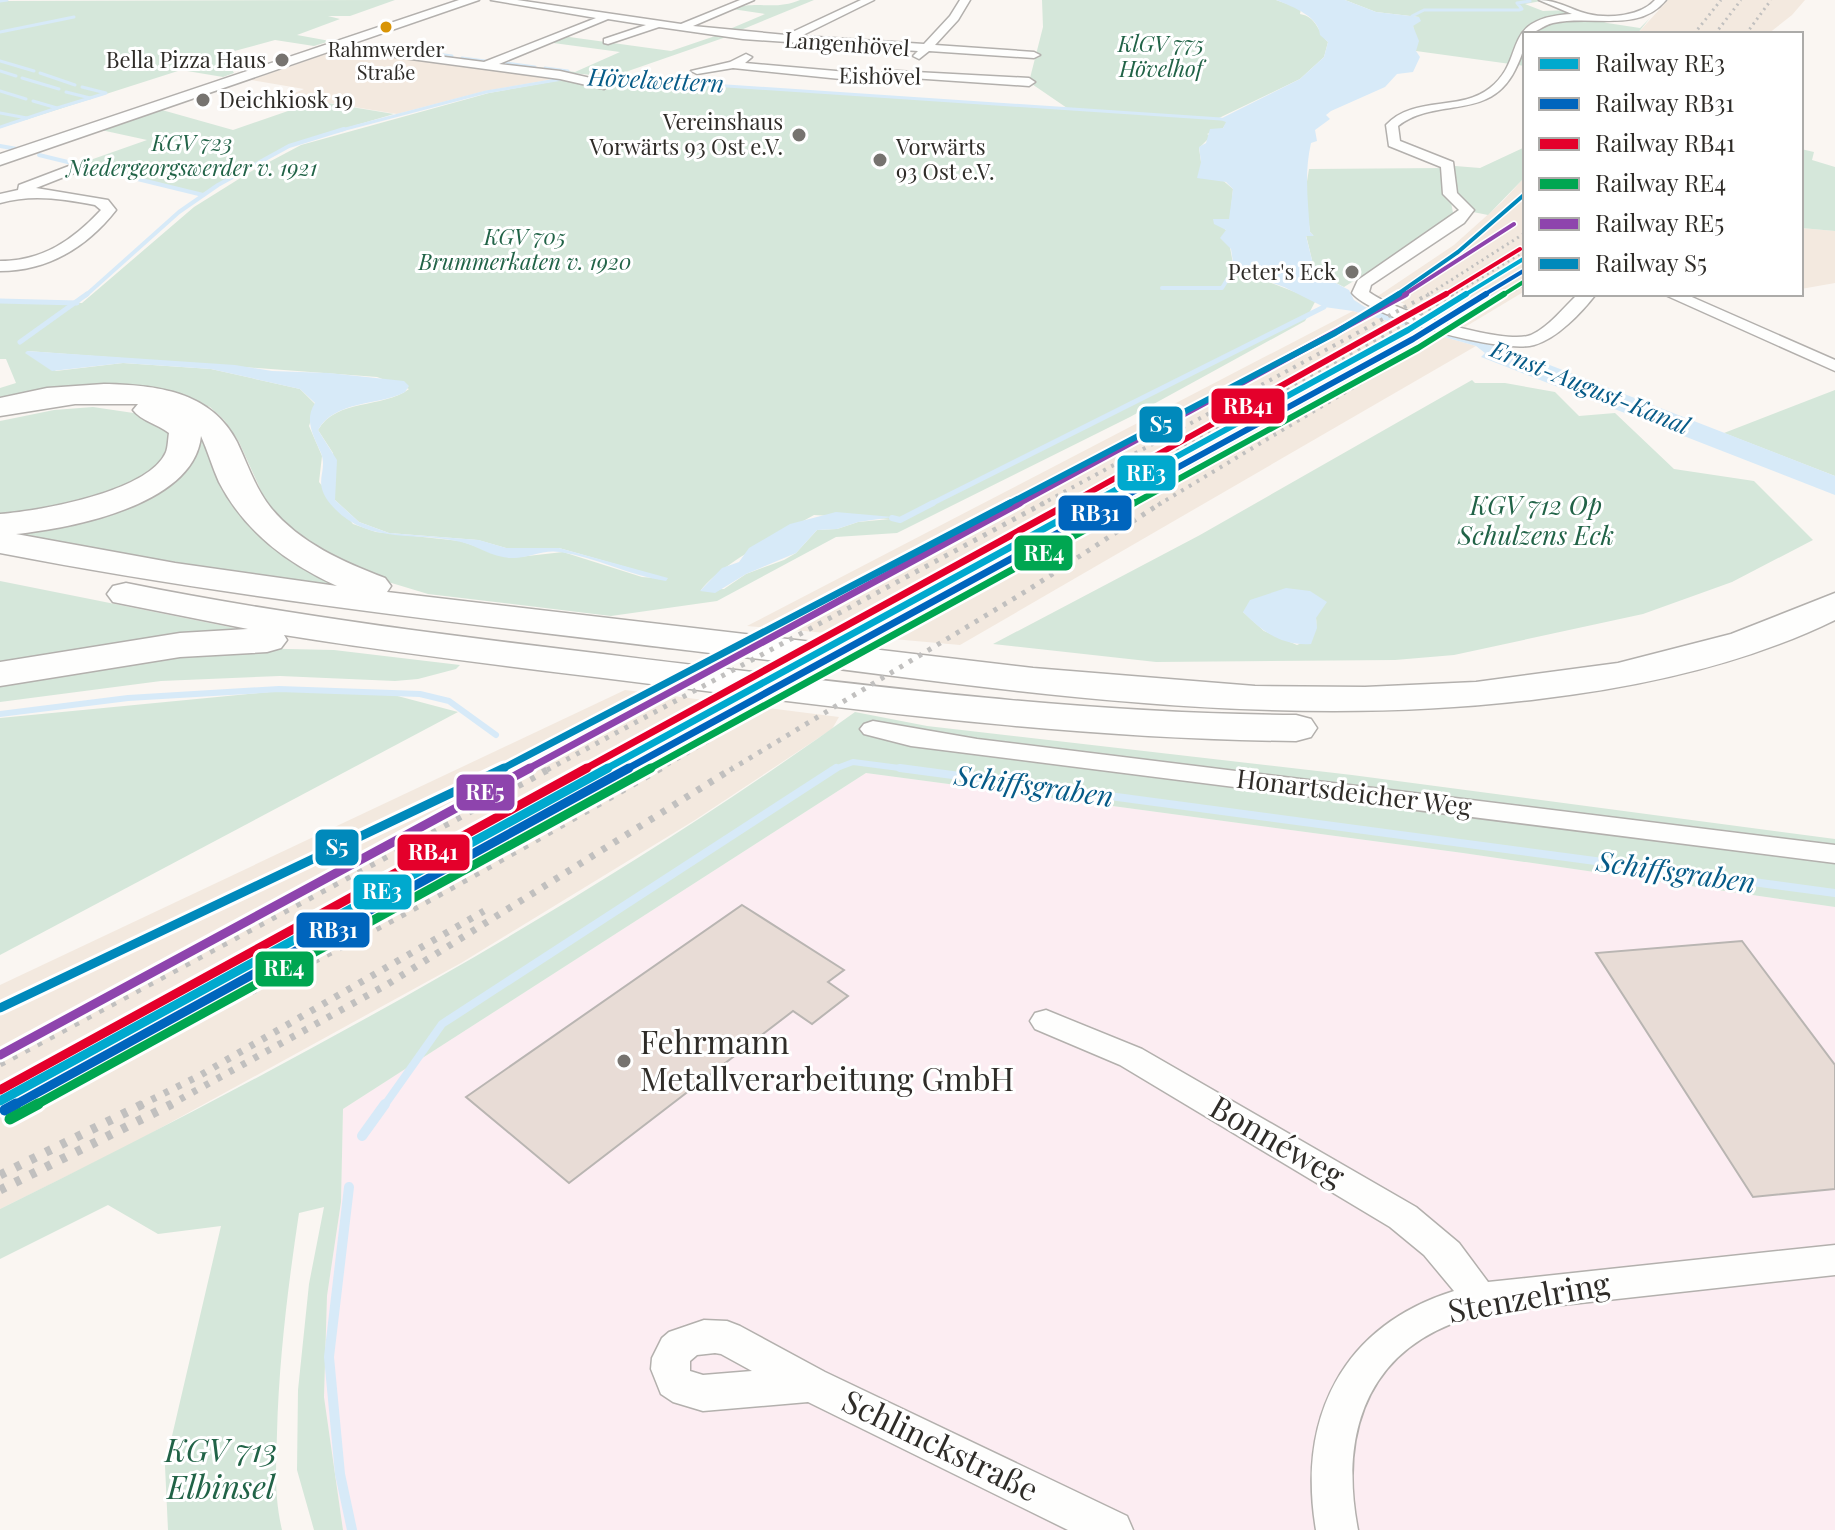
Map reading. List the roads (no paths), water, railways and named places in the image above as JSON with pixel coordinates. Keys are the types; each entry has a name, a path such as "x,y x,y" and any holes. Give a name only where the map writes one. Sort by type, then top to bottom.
{"highway":[{"path":"0,407 57,397 103,394 152,397 191,409 210,426 257,517 275,534 324,566 434,608"},
{"path":"0,417 55,406 119,405 169,417 185,431 187,440 180,459 170,469 130,494 70,514 0,525"},
{"path":"0,542 221,581 434,608 1086,685 1254,699 1345,701 1487,694 1623,675 1781,631 1835,605"},
{"path":"0,564 185,606 353,636 991,713 1115,724 1223,728 1345,727 1436,722 1623,699 1699,682 1773,660 1835,636"},
{"path":"0,674 180,645 353,636"}],"street":[{"path":"0,160 472,0"},
{"name":"Langenhövel","path":"496,0 736,35 1034,55"},
{"path":"682,26 749,0"},
{"path":"697,71 733,65 869,0"},
{"path":"897,74 954,18 965,0"},
{"path":"1544,0 1583,15"},
{"path":"1529,32 1538,24 1583,15 1646,13 1661,0"},
{"path":"594,14 621,4"},
{"path":"484,65 608,16"},
{"name":"Langenhövel","path":"608,41 662,24"},
{"path":"1523,41 1503,81 1490,94 1425,107 1407,114 1392,125 1394,143 1448,165 1450,194 1467,210 1459,220 1361,286 1362,297 1382,308 1509,343 1535,340 1586,296"},
{"path":"336,46 567,76 604,85"},
{"name":"Eishövel","path":"733,65 870,78 897,74 1029,82"},
{"path":"21,193 23,189 69,170"},
{"path":"0,199 21,193 50,193 103,203 109,210 77,241 59,253 33,264 0,266"},
{"path":"1676,296 1835,366"},
{"name":"Honartsdeicher Weg","path":"873,729 899,736 977,747 1835,854"},
{"name":"Bonnéweg","path":"1046,1021 1131,1057 1403,1217 1450,1255 1479,1300"},
{"name":"Stenzelring","path":"1337,1530 1331,1493 1331,1449 1337,1422 1356,1379 1370,1358 1405,1329 1434,1314 1479,1300 1835,1260"},
{"name":"Schlinckstraße","path":"811,1384 1112,1530"}],"water":[{"name":"Ernst-August-Kanal","path":"1276,0 1345,0 1376,12 1419,17 1421,21 1413,26 1419,41 1416,51 1420,57 1413,72 1397,74 1385,87 1331,111 1326,115 1330,119 1315,130 1317,141 1311,143 1307,177 1310,232 1314,236 1306,236 1313,264 1326,278 1349,290 1354,300 1365,307 1511,350 1835,476 1835,495 1481,357 1485,353 1476,346 1353,311 1324,307 1284,287 1234,269 1231,249 1220,238 1226,230 1214,224 1213,219 1229,219 1233,189 1226,182 1197,178 1201,162 1199,147 1206,143 1210,129 1223,128 1226,122 1220,120 1222,118 1300,79 1324,57 1328,42 1310,18"},
{"path":"25,353 235,365 272,371 404,381 409,386 405,392 346,408 326,420 318,430 337,460 335,500 359,522 389,533 479,540 506,548 559,548 668,578 666,581 653,579 560,552 505,557 461,542 395,535 363,528 335,509 323,492 323,460 310,422 315,403 300,389 211,369 123,363 52,371"},
{"path":"836,512 893,517 817,530 796,553 746,574 715,593 700,591 722,568 739,562 749,548 790,524"},
{"path":"1286,588 1310,591 1327,602 1316,618 1317,628 1311,644 1282,640 1258,626 1243,612 1250,600"}],"waterway":[{"path":"0,1 7,0"},
{"path":"1412,16 1424,10 1519,10 1522,9 1517,3 1530,1"},
{"path":"0,32 74,17"},
{"path":"430,53 452,56"},
{"path":"462,58 485,61"},
{"path":"0,61 34,71"},
{"path":"499,62 535,67"},
{"path":"545,68 568,71"},
{"path":"0,71 16,76"},
{"path":"40,73 75,85"},
{"path":"22,78 59,89"},
{"name":"Hövelwettern","path":"338,131 486,92 568,78"},
{"name":"Hövelwettern","path":"608,78 1221,119"},
{"path":"82,87 106,93 90,98"},
{"path":"0,91 26,99"},
{"path":"66,92 90,98"},
{"path":"57,108 90,98"},
{"path":"33,101 57,108"},
{"path":"27,118 57,108"},
{"path":"0,113 27,118"},
{"path":"0,127 27,118"},
{"name":"Hövelwettern","path":"85,296 179,212 218,185 289,146 344,129"},
{"path":"0,146 17,149"},
{"path":"39,155 203,195"},
{"path":"1162,288 1222,288 1230,275 1251,272"},
{"name":"Hövelwettern","path":"75,303 87,294"},
{"path":"0,301 75,303"},
{"name":"Hövelwettern","path":"20,342 75,303"},
{"path":"929,505 1324,307"},
{"path":"892,518 900,520 933,503"},
{"path":"0,714 128,698 279,689 420,694 449,701 496,735"},
{"name":"Schiffsgraben","path":"834,769 853,762 914,770"},
{"name":"Schiffsgraben","path":"900,768 914,770"},
{"name":"Schiffsgraben","path":"384,1106 442,1024 834,769"},
{"name":"Schiffsgraben","path":"914,770 1835,893"},
{"name":"Schiffsgraben","path":"362,1136 385,1104"},
{"name":"Schiffsgraben","path":"349,1187 329,1357 340,1474 352,1530"}],"railway":[{"path":"1696,32 1721,0"},
{"path":"1717,32 1741,0"},
{"path":"1747,32 1771,0"},
{"path":"1426,296 1523,234"},
{"path":"1451,296 1523,252"},
{"path":"1504,296 1523,285"},
{"path":"1040,505 1429,294"},
{"path":"1073,505 1399,328 1454,294"},
{"path":"1158,505 1508,294"},
{"path":"1116,505 1365,367"},
{"path":"547,770 1044,503"},
{"path":"586,770 1077,503"},
{"path":"657,770 1120,503"},
{"path":"730,770 1028,590 1161,503"},
{"path":"0,1064 551,768"},
{"path":"0,1089 590,768"},
{"path":"56,1069 193,1018 292,972 451,888 661,768"},
{"path":"168,1106 388,984 733,768"},
{"path":"143,1104 197,1077 484,911"},
{"path":"0,1175 143,1104"},
{"path":"139,1106 143,1104"},
{"path":"168,1106 172,1104"},
{"path":"0,1190 168,1106"}],"rail line":[{"name":"S5","path":"0,1008 519,761 1335,333 1435,270 1523,196"},
{"name":"RE5","path":"0,1055 1403,296 1514,224"},
{"name":"RB41","path":"0,1090 1403,321 1520,249"},
{"name":"RE3","path":"0,1101 1408,330 1523,259"},
{"name":"RB31","path":"5,1110 1413,339 1523,271"},
{"name":"RE4","path":"10,1119 1418,348 1523,282"}],"place":[{"name":"Rahmwerder Straße","path":"386,27"},
{"name":"Bella Pizza Haus","path":"282,60"},
{"name":"Deichkiosk 19","path":"203,100"},
{"name":"Vereinshaus Vorwärts 93 Ost e.V.","path":"799,135"},
{"name":"Vorwärts 93 Ost e.V.","path":"880,160"},
{"name":"Peter's Eck","path":"1352,272"},
{"name":"Fehrmann Metallverarbeitung GmbH","path":"624,1061"}],"park label":[{"name":"KlGV 775 Hövelhof","path":"1161,56"},
{"name":"KGV 723 Niedergeorgswerder v. 1921","path":"192,156"},
{"name":"KGV 705 Brummerkaten v. 1920","path":"525,250"},
{"name":"KGV 712 Op Schulzens Eck","path":"1536,521"},
{"name":"KGV 713 Elbinsel","path":"221,1470"}]}
